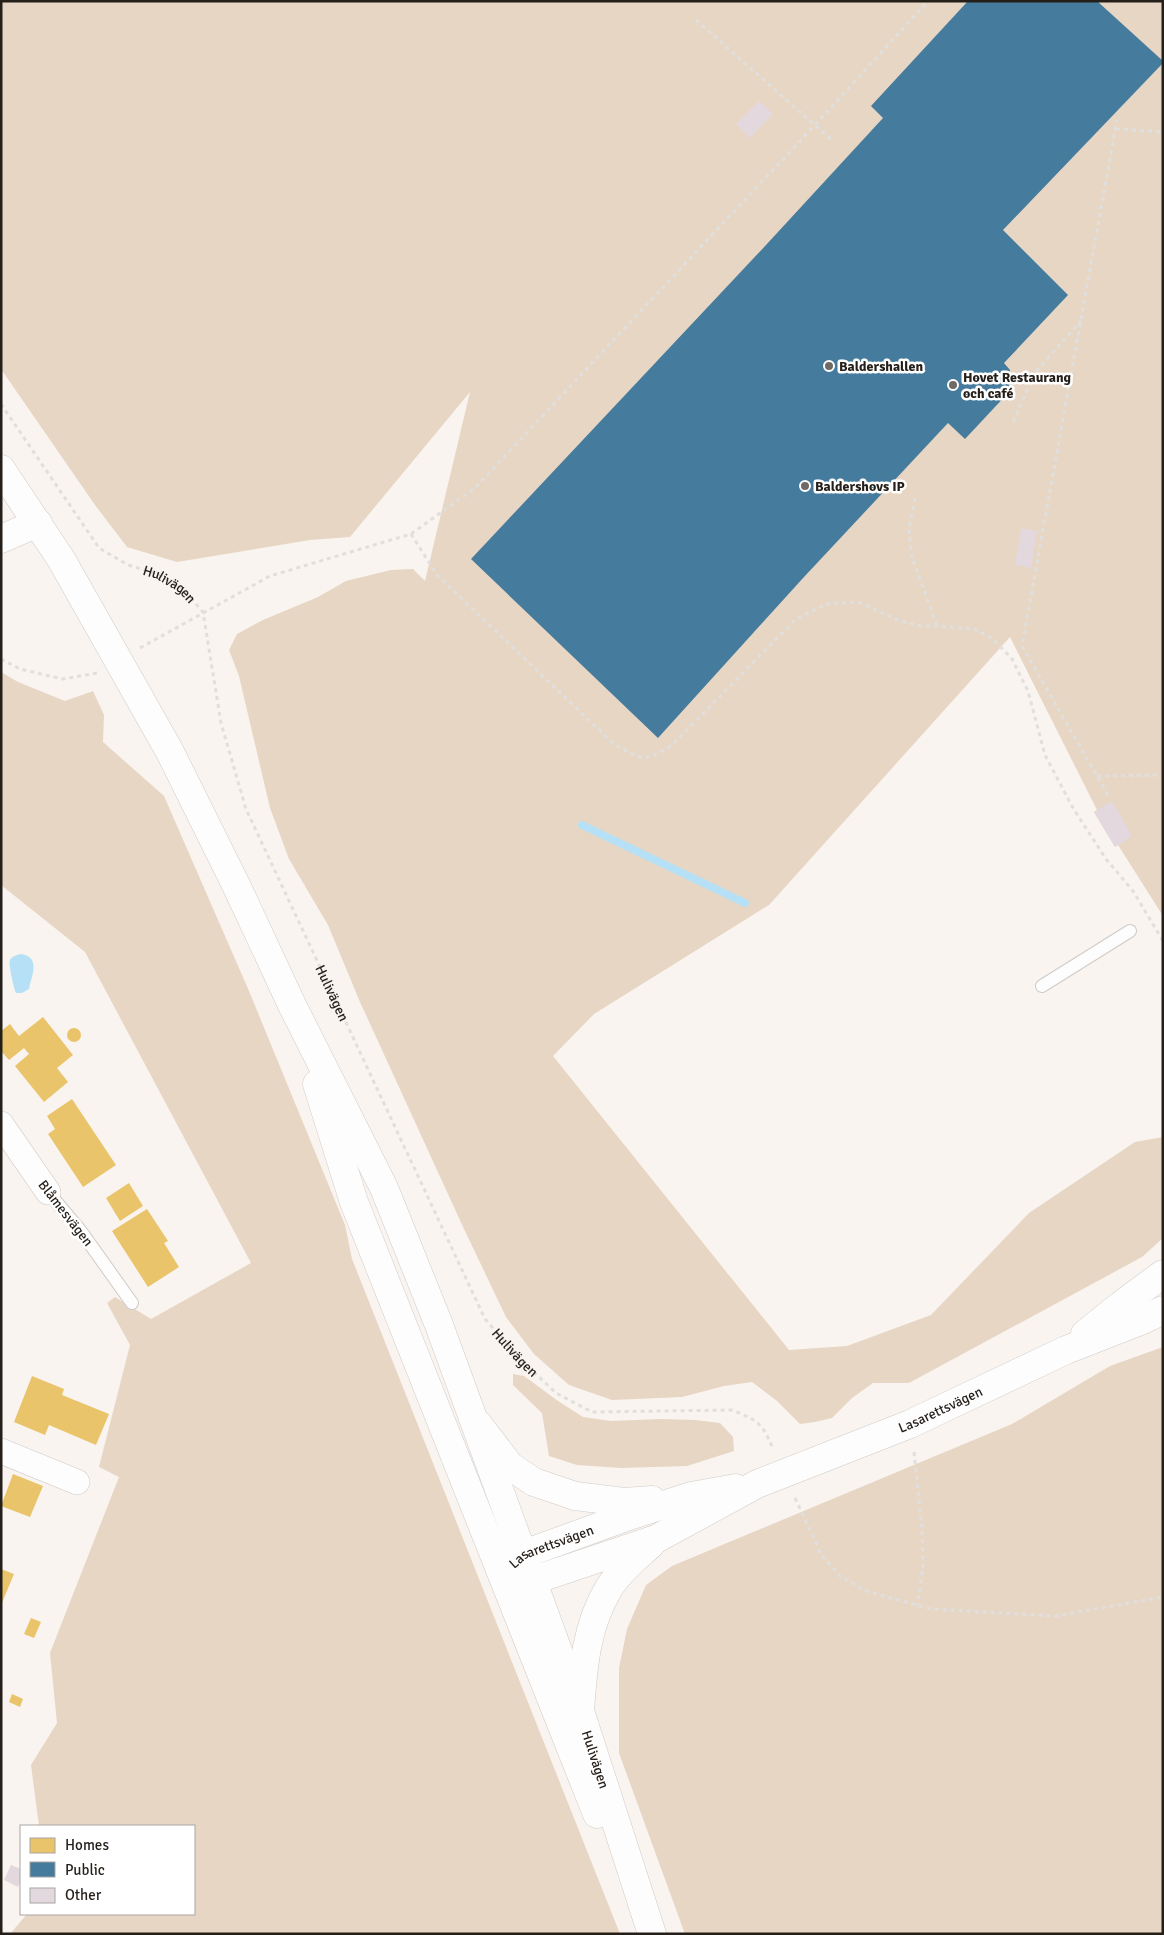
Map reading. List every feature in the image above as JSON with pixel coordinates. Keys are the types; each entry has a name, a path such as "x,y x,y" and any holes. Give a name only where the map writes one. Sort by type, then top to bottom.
{"main road":[{"name":"Hulivägen","path":"5,484 38,523 61,559 170,752 237,887 292,1005 384,1188 439,1325 534,1580 580,1710 652,1934"},
{"path":"1,540 38,523"},
{"name":"Hulivägen","path":"292,1005 354,1202 574,1760 646,1934"},
{"name":"Lasarettsvägen","path":"1066,1350 1121,1305 1163,1274"},
{"name":"Lasarettsvägen","path":"501,1575 534,1580 656,1539 757,1484 910,1424 1066,1350 1143,1320 1163,1310"},
{"path":"473,1417 510,1466 534,1482 575,1496 624,1502 691,1496"},
{"name":"Lasarettsvägen","path":"501,1575 524,1554 622,1518 691,1496 757,1484"},
{"path":"580,1710 584,1661 595,1617 609,1587 656,1539"}],"street":[{"name":"Blåmesvägen","path":"1,1124 48,1192"},
{"path":"1,1451 77,1482"}],"lane":[{"path":"1042,986 1130,931"},
{"name":"Blåmesvägen","path":"48,1192 80,1230 132,1303"}],"path":[{"path":"137,650 270,576 411,534 475,488 815,125 928,1"},
{"path":"696,20 833,141"},
{"path":"1108,795 1022,646 1117,120"},
{"path":"1116,129 1163,132"},
{"path":"1013,422 1036,371 1081,321"},
{"name":"Hulivägen","path":"1,404 99,548 128,565 158,574 182,588 203,612 221,723 246,809 485,1319 522,1361 556,1393 592,1412 732,1410 752,1418 765,1430 773,1449"},
{"path":"915,498 910,529 912,557 937,626"},
{"path":"411,534 438,575 614,744 639,757 652,758 672,746 796,619 827,604 858,602 900,621 921,626 974,629 992,638 1012,659 1028,691 1045,755 1073,808 1106,860 1133,891 1163,941"},
{"path":"1,659 20,670 63,679 97,673"},
{"path":"1096,776 1163,775"},
{"path":"910,1424 922,1528 923,1564 918,1605"},
{"path":"792,1493 821,1554 840,1576 866,1592 931,1608 1056,1616 1163,1597"}],"shaded area":[{"path":"1,1 1163,1 1163,916 1118,845 1115,847 1094,812 1097,810 1010,637 769,905 594,1014 553,1056 789,1350 847,1346 931,1315 1029,1213 1135,1142 1163,1137 1163,1238 1142,1257 909,1383 873,1383 852,1398 832,1418 815,1422 800,1424 777,1401 752,1382 724,1386 682,1397 612,1400 569,1385 534,1354 506,1317 360,1002 328,925 289,859 270,808 239,676 229,650 237,634 263,620 318,597 346,581 391,570 413,569 425,581 470,392 350,537 310,540 177,562 127,547 95,505 1,369"},
{"path":"1,672 18,682 65,701 93,691 104,715 103,742 164,796 249,991 345,1225 352,1259 620,1934 10,1934 26,1915 195,1915 195,1825 39,1825 31,1765 57,1723 50,1653 119,1477 99,1467 130,1345 107,1303 115,1297 151,1319 251,1263 85,952 1,885"},
{"path":"1163,1347 1163,1934 685,1934 619,1753 619,1668 627,1629 646,1585 672,1566 1012,1424 1110,1366"},
{"path":"513,1374 524,1376 583,1417 611,1421 661,1419 720,1423 733,1437 734,1451 687,1466 621,1468 577,1465 549,1456 542,1413 513,1385"}],"water":[{"path":"21,954 31,959 34,967 29,989 22,993 16,993 10,960"}],"building: Homes":[{"path":"43,1017 73,1055 57,1068 68,1082 44,1102 15,1066 29,1054 24,1048 9,1060 1,1051 1,1031 10,1024 19,1036"},
{"path":"74,1028 79,1030 81,1035 79,1040 74,1042 69,1040 67,1035 69,1030"},
{"path":"72,1099 116,1165 83,1187 48,1134 55,1129 47,1116"},
{"path":"129,1183 143,1206 120,1221 106,1198"},
{"path":"147,1209 168,1241 164,1243 179,1267 148,1287 112,1231"},
{"path":"32,1376 64,1389 62,1395 109,1414 96,1445 49,1425 45,1435 14,1422"},
{"path":"13,1474 43,1486 30,1517 1,1506"},
{"path":"1,1569 14,1574 1,1605"},
{"path":"31,1618 41,1622 34,1638 24,1634"},
{"path":"12,1694 23,1699 20,1707 9,1702"}],"building: Public":[{"name":"Baldershallen","path":"968,1 1097,1 1163,61 1003,230 1068,295 1004,363 1010,370 1009,392 965,439 948,423 804,577 658,738 471,559 883,118 871,106"}],"building: Other":[{"path":"759,101 773,114 750,138 736,124"},
{"path":"1021,528 1037,531 1031,568 1015,565"},
{"path":"1112,801 1132,836 1115,847 1094,812"},
{"path":"11,1865 20,1869 18,1887 4,1880"}],"waterway":[{"path":"582,825 745,903"}],"place":[{"name":"Baldershallen","path":"829,366"},
{"name":"Hovet Restaurang och café","path":"953,385"},
{"name":"Baldershovs IP","path":"805,486"}]}
